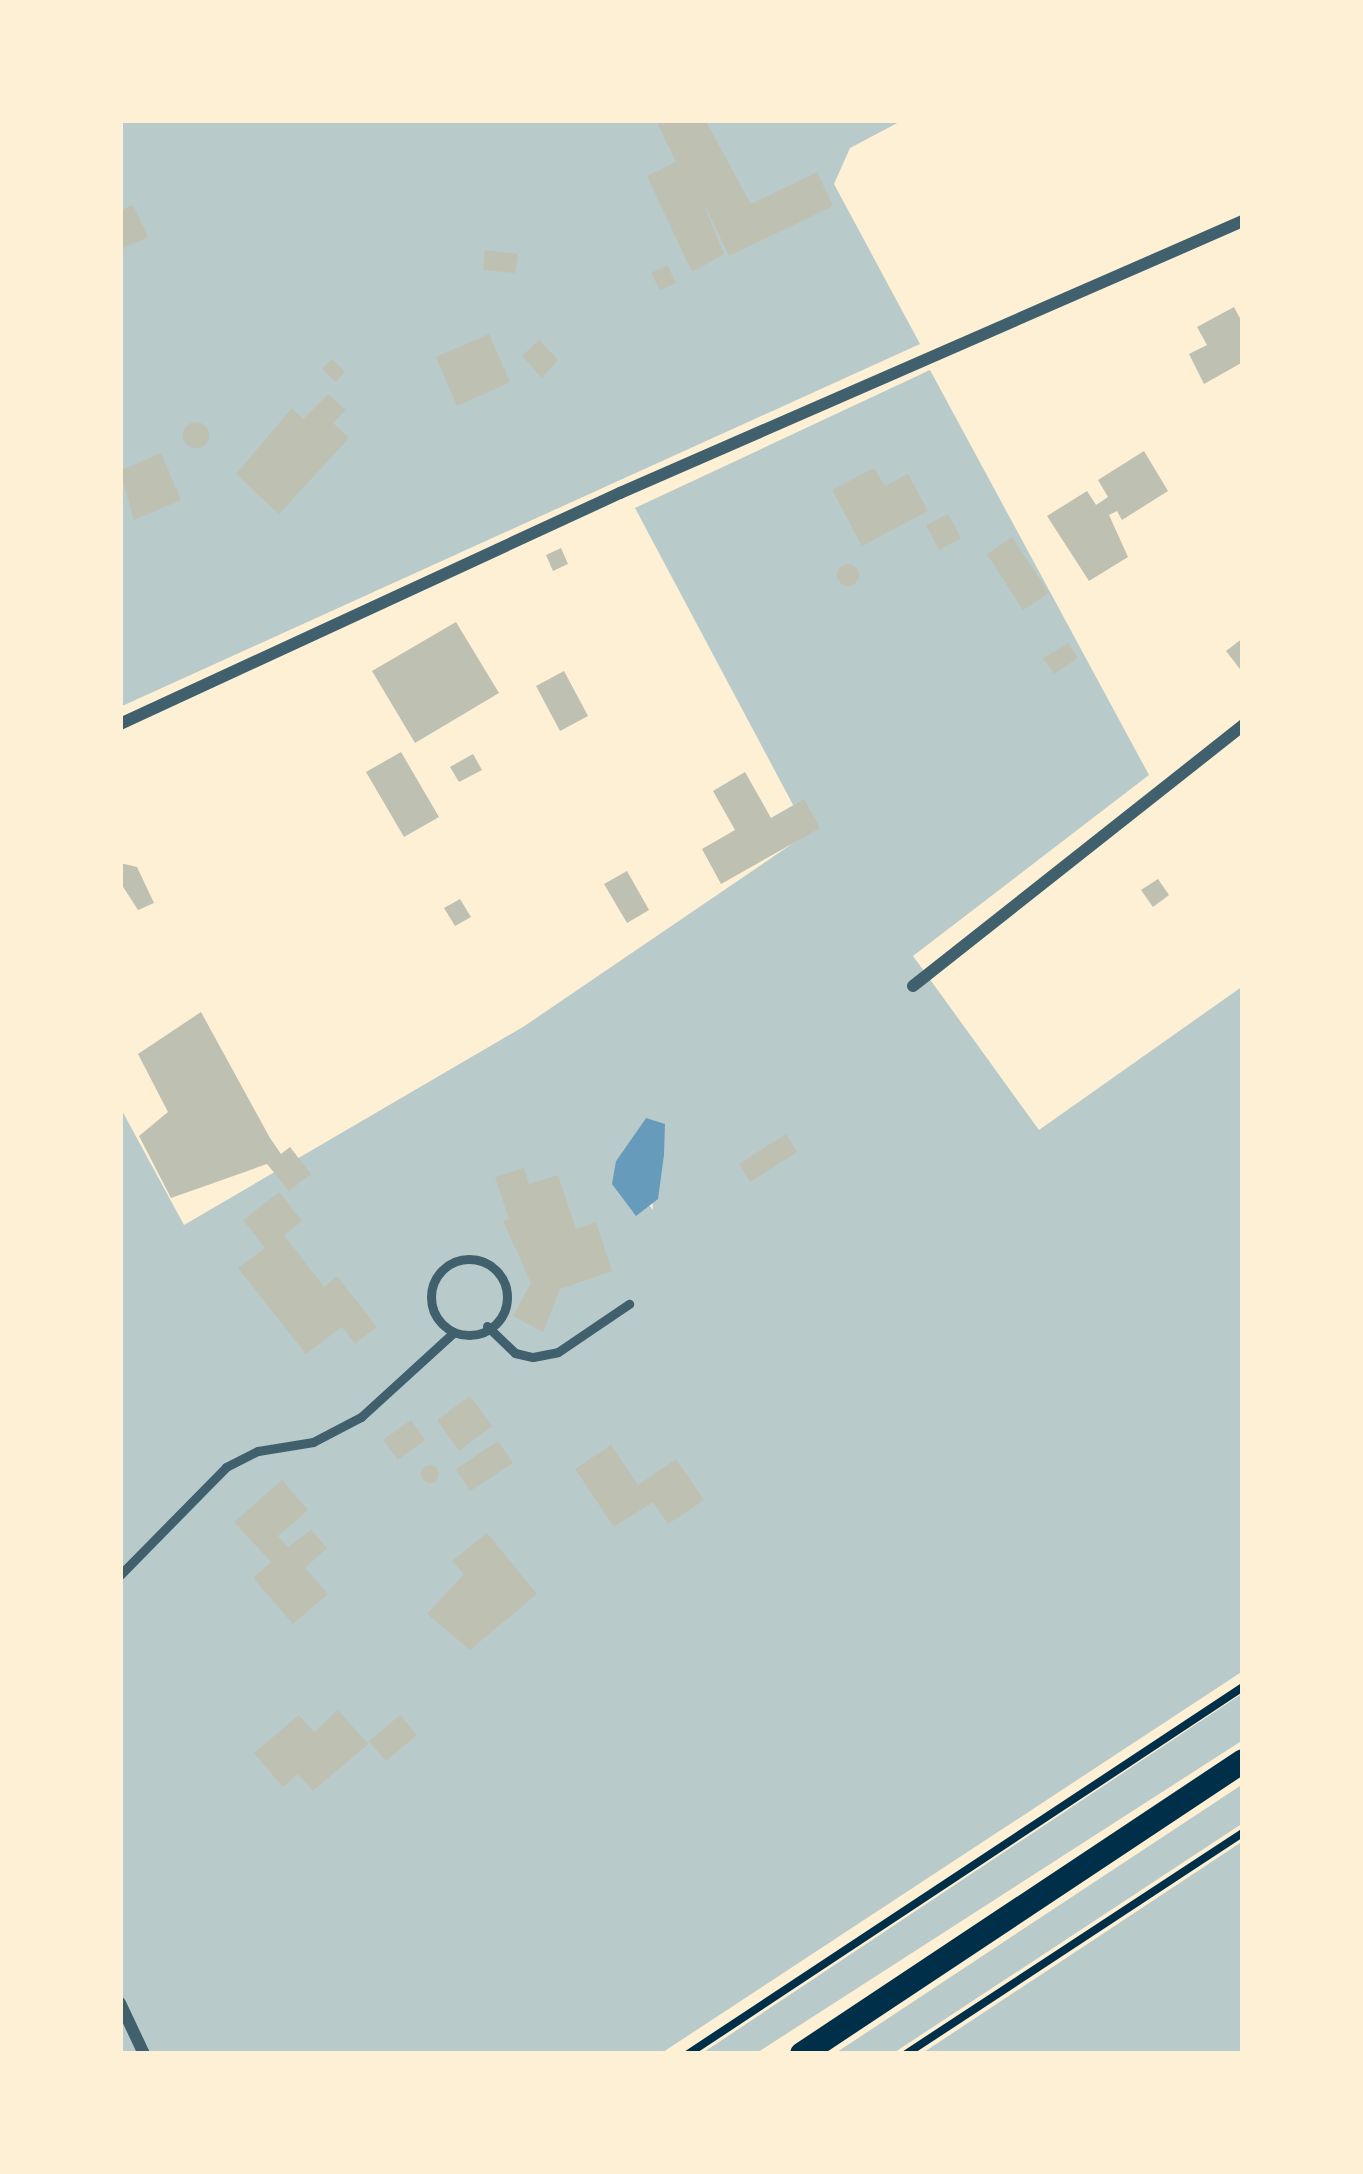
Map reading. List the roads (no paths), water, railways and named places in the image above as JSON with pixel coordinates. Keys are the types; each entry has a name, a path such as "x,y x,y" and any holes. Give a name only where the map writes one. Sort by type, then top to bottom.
{"main road":[{"path":"802,2054 1243,1761"}],"street":[{"path":"120,724 620,493 1243,221"},
{"path":"913,986 1243,725"},
{"path":"120,2003 144,2054"}],"lane":[{"path":"120,1575 226,1467 258,1451 313,1442 361,1417 452,1334 487,1326 508,1301 506,1282 497,1265 456,1262 428,1296 452,1334"},
{"path":"487,1326 515,1353 533,1357 558,1352 629,1304"}],"water":[{"path":"646,1118 665,1124 664,1155 658,1199 636,1216 612,1184 616,1161"}]}
